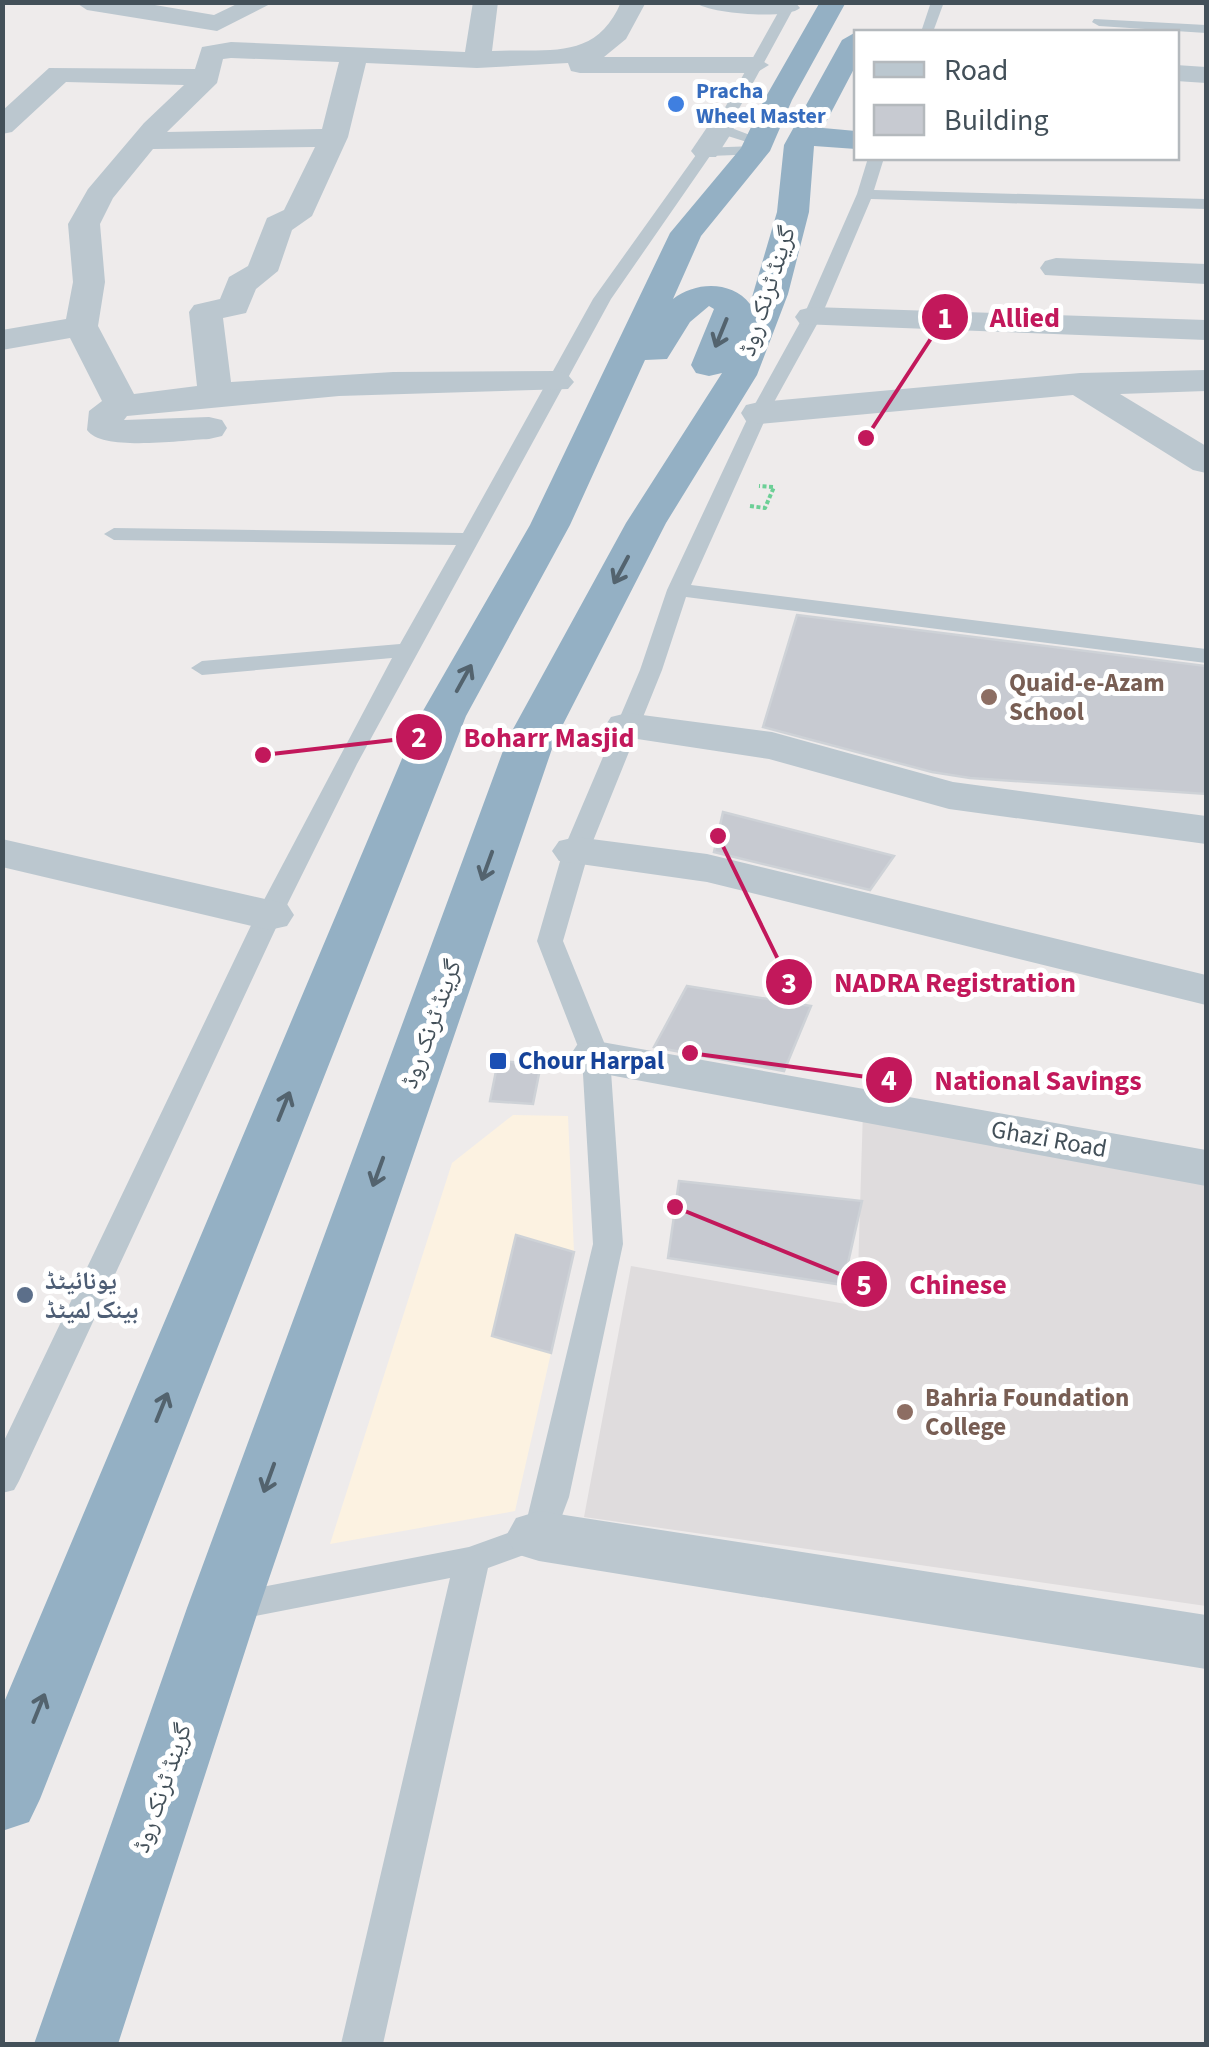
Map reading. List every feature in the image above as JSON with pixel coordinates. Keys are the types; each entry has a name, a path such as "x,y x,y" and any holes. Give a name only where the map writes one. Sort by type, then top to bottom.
{"highway":[{"name":"گرینڈ ٹرنک روڈ","path":"2,1799 443,716 550,525 686,234 768,145 833,17"},
{"name":"گرینڈ ٹرنک روڈ","path":"76,2044 223,1608 531,740 646,523 738,375 780,261 793,212 768,145"},
{"path":"753,232 768,145"},
{"path":"732,269 708,271 698,264 768,145"},
{"path":"550,525 686,302 702,296 724,299 733,305 646,523"}],"street":[{"path":"87,2 217,23 262,2"},
{"path":"477,60 486,2"},
{"path":"556,382 404,380 212,411 118,433 105,430 107,410 122,406 81,326 89,282 84,224 99,194 207,77 214,51 477,60 588,54 597,51 626,22 634,2"},
{"path":"707,2 833,17"},
{"path":"291,54 303,25"},
{"path":"588,54 580,65 756,65"},
{"path":"212,411 206,312 234,306 241,284 262,271 278,224 297,216 334,137 354,56"},
{"path":"21,72 207,77"},
{"path":"1179,73 1206,75"},
{"path":"7,116 59,74"},
{"path":"146,140 233,142 334,137"},
{"path":"1056,268 1206,274"},
{"path":"812,317 1206,330"},
{"path":"2,340 81,326"},
{"path":"759,413 1080,384 1206,381"},
{"path":"1080,384 1206,462"},
{"path":"627,726 772,746 949,795 1206,830"},
{"path":"576,852 707,868 1206,990"},
{"path":"2,854 269,915"},
{"name":"Ghazi Road","path":"596,1057 1206,1168"},
{"path":"539,1536 1206,1642"}],"lane":[{"path":"928,30 938,2"},
{"path":"2,1481 269,915 408,650 602,299 768,145 756,65 833,17"},
{"path":"1099,22 1206,30"},
{"path":"223,1608 472,1560 539,1536 552,1497 608,1244 596,1057 550,941 576,852 678,590 759,413 812,317 875,160"},
{"path":"864,194 1206,204"},
{"path":"114,534 469,539"},
{"path":"678,590 1206,656"},
{"path":"202,668 408,650"},
{"path":"362,2044 472,1560"}],"path":[{"path":"765,508 774,488"}],"shaded area":[{"name":"Bahria Foundation College","path":"863,1110 1206,1179 1206,1606 584,1517 631,1266 857,1306"},
{"path":"513,1115 568,1116 574,1252 515,1511 330,1544 452,1163"}],"building":[{"name":"Quaid-e-Azam School","path":"797,615 1206,666 1206,794 970,778 932,772 763,727"},
{"path":"723,812 894,856 870,890 714,852"},
{"path":"687,986 811,1006 784,1071 654,1047"},
{"path":"498,1061 541,1064 533,1104 490,1101"},
{"path":"679,1181 862,1201 843,1285 668,1258"},
{"path":"516,1235 574,1252 551,1353 492,1336"}],"place":[{"name":"Pracha Wheel Master","path":"676,104"},
{"name":"Allied","path":"866,438"},
{"name":"Quaid-e-Azam School","path":"989,697"},
{"name":"Boharr Masjid","path":"263,755"},
{"name":"NADRA Registration","path":"718,836"},
{"name":"National Savings","path":"690,1053"},
{"name":"Chour Harpal","path":"498,1061"},
{"name":"Chinese","path":"675,1207"},
{"name":"یونائیٹڈ بینک لمیٹڈ","path":"25,1295"},
{"name":"Bahria Foundation College","path":"905,1412"}]}
